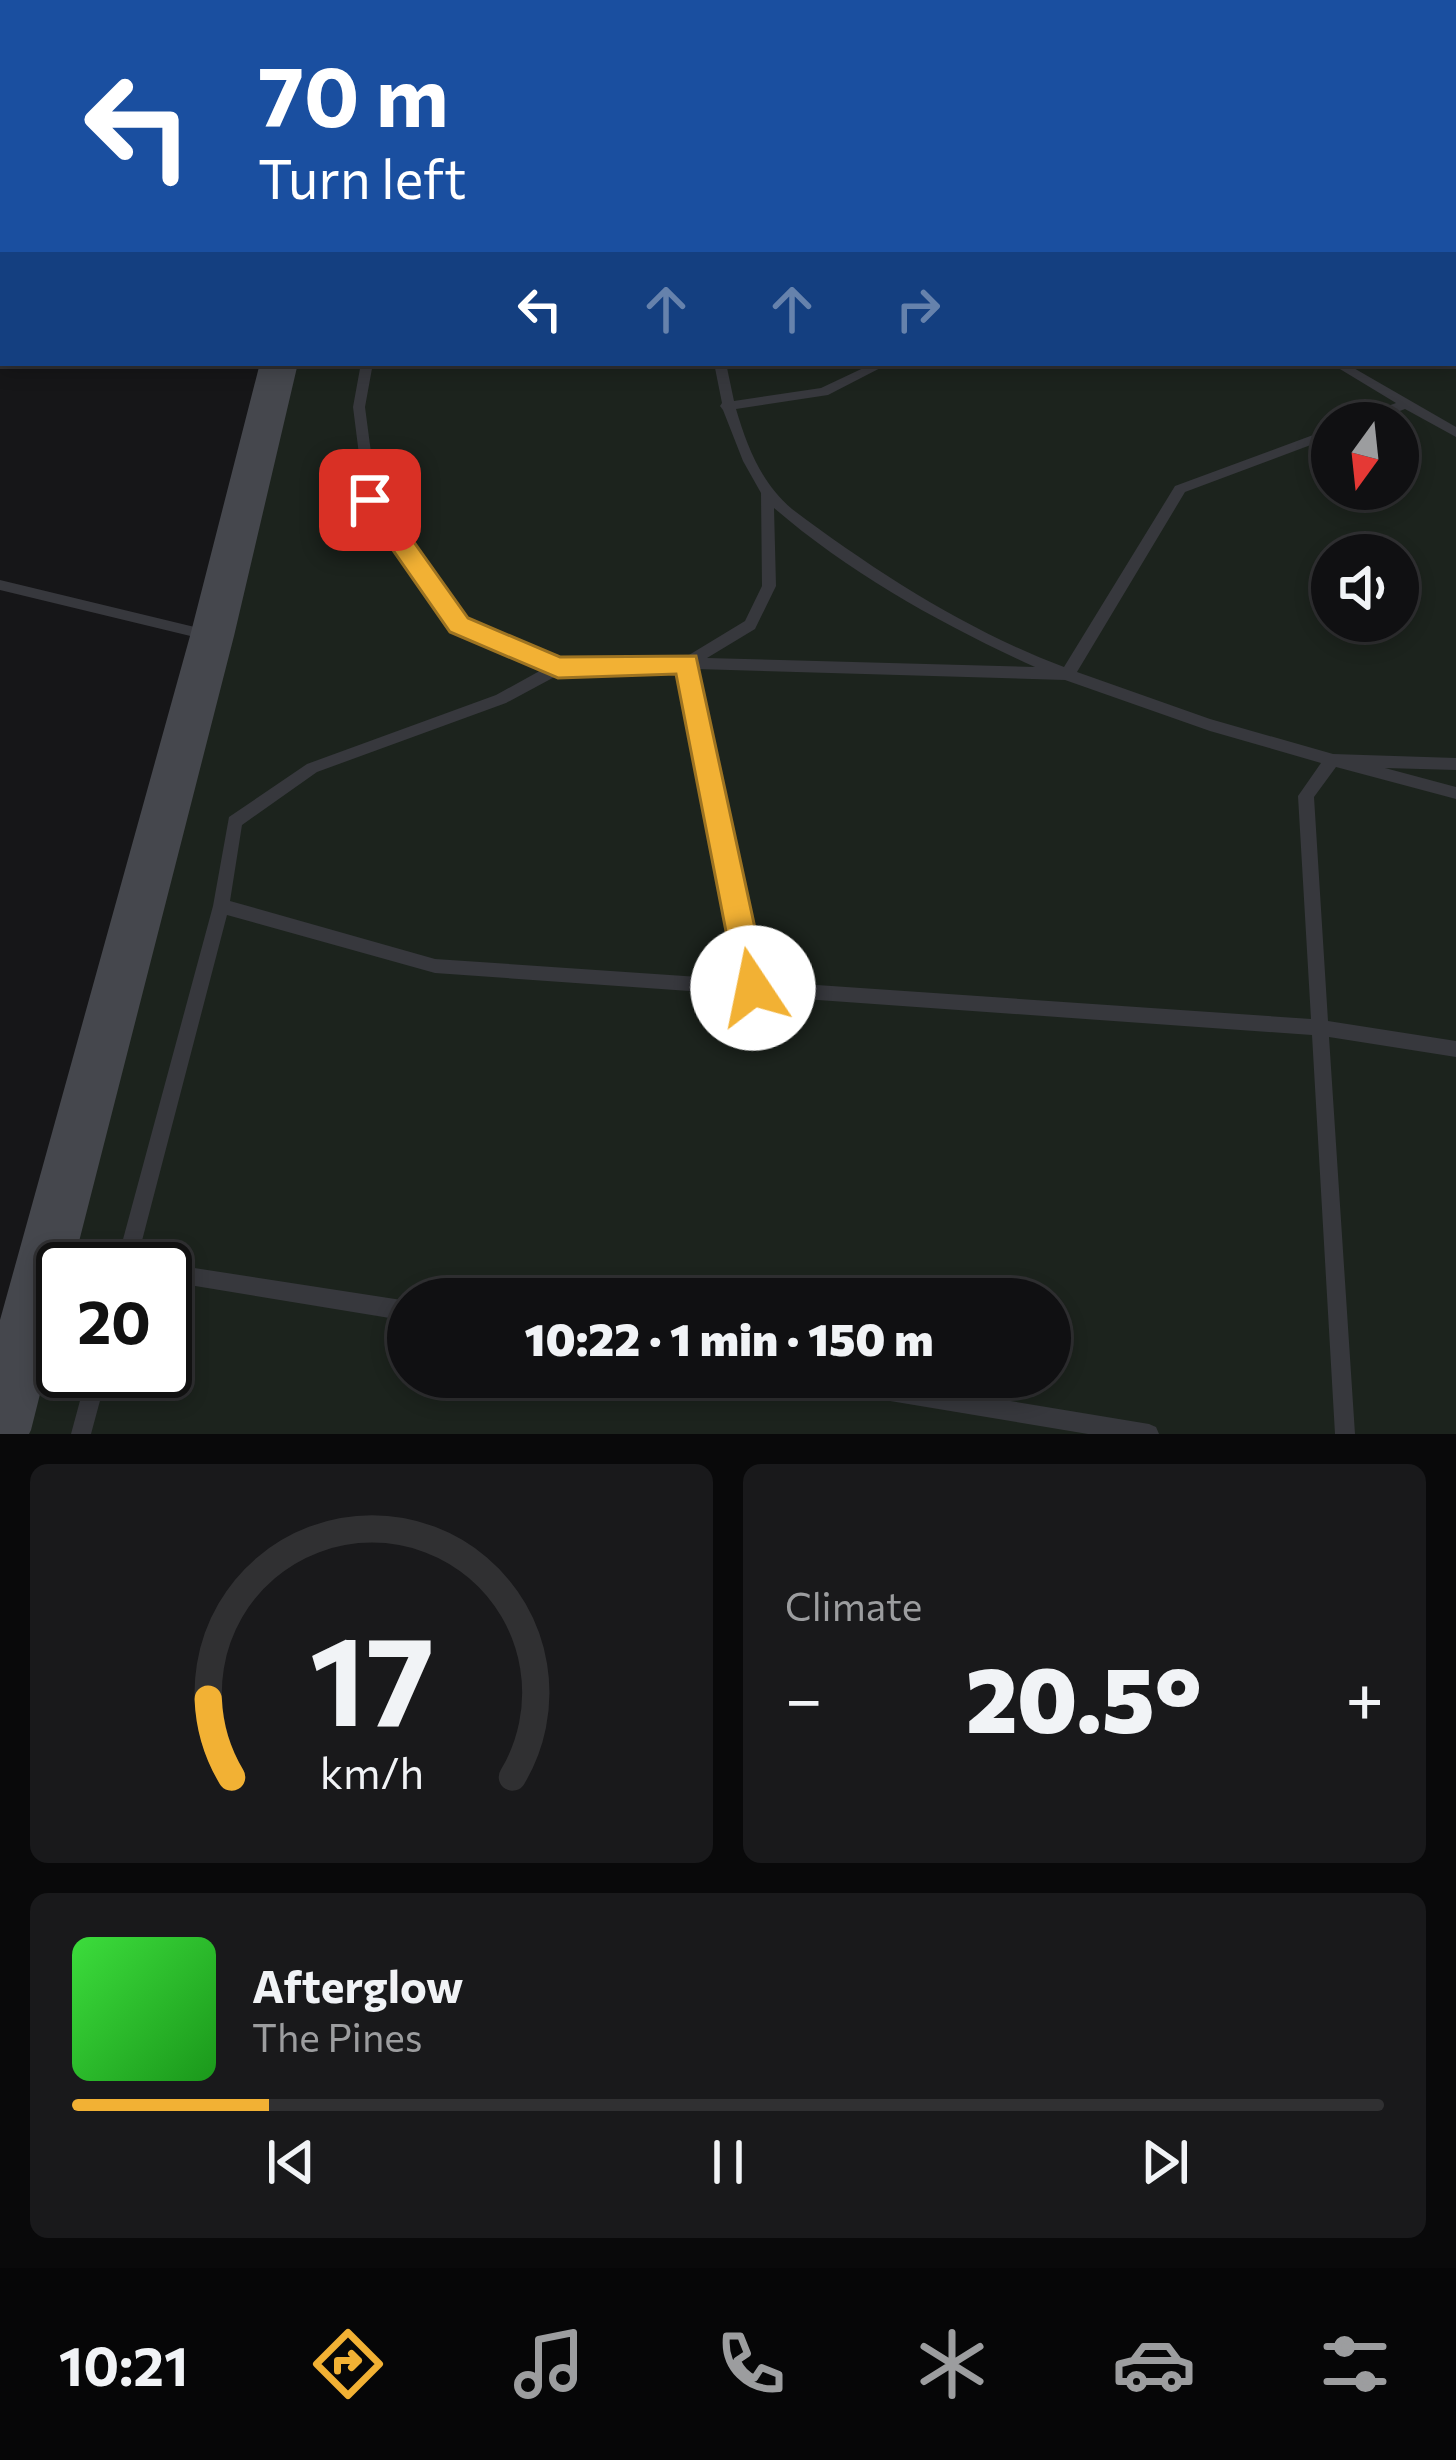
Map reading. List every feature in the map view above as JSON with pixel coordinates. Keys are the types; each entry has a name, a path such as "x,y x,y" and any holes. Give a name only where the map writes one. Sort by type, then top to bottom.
{"main road":[{"path":"0,1430 212,636 278,366"}],"lane":[{"path":"366,366 358,406 370,500 459,625 558,668 687,663 1067,674"},
{"path":"687,663 750,626 769,586 767,494 727,406 720,366"},
{"path":"727,406 824,392 878,366"},
{"path":"1341,366 1403,402"},
{"path":"1419,412 1456,433"},
{"path":"1067,674 1180,489 1311,440"},
{"path":"767,494 860,566 997,648 1246,737 1456,794"},
{"path":"0,585 212,636"},
{"path":"687,663 753,988"},
{"path":"132,1242 221,906 235,822 312,768 501,699 558,668"},
{"path":"1333,760 1456,764"},
{"path":"1333,760 1306,796 1346,1434"},
{"path":"221,906 436,966 1320,1028 1456,1049"},
{"path":"192,1275 387,1308"},
{"path":"81,1434 91,1398"},
{"path":"933,1398 1150,1434"}],"shaded area":[{"path":"278,366 1456,366 1456,1434 0,1434 36,1296 36,1398 192,1398 192,1242 50,1242"}],"route":[{"path":"370,500 459,625 558,668 687,663 753,988"}]}
